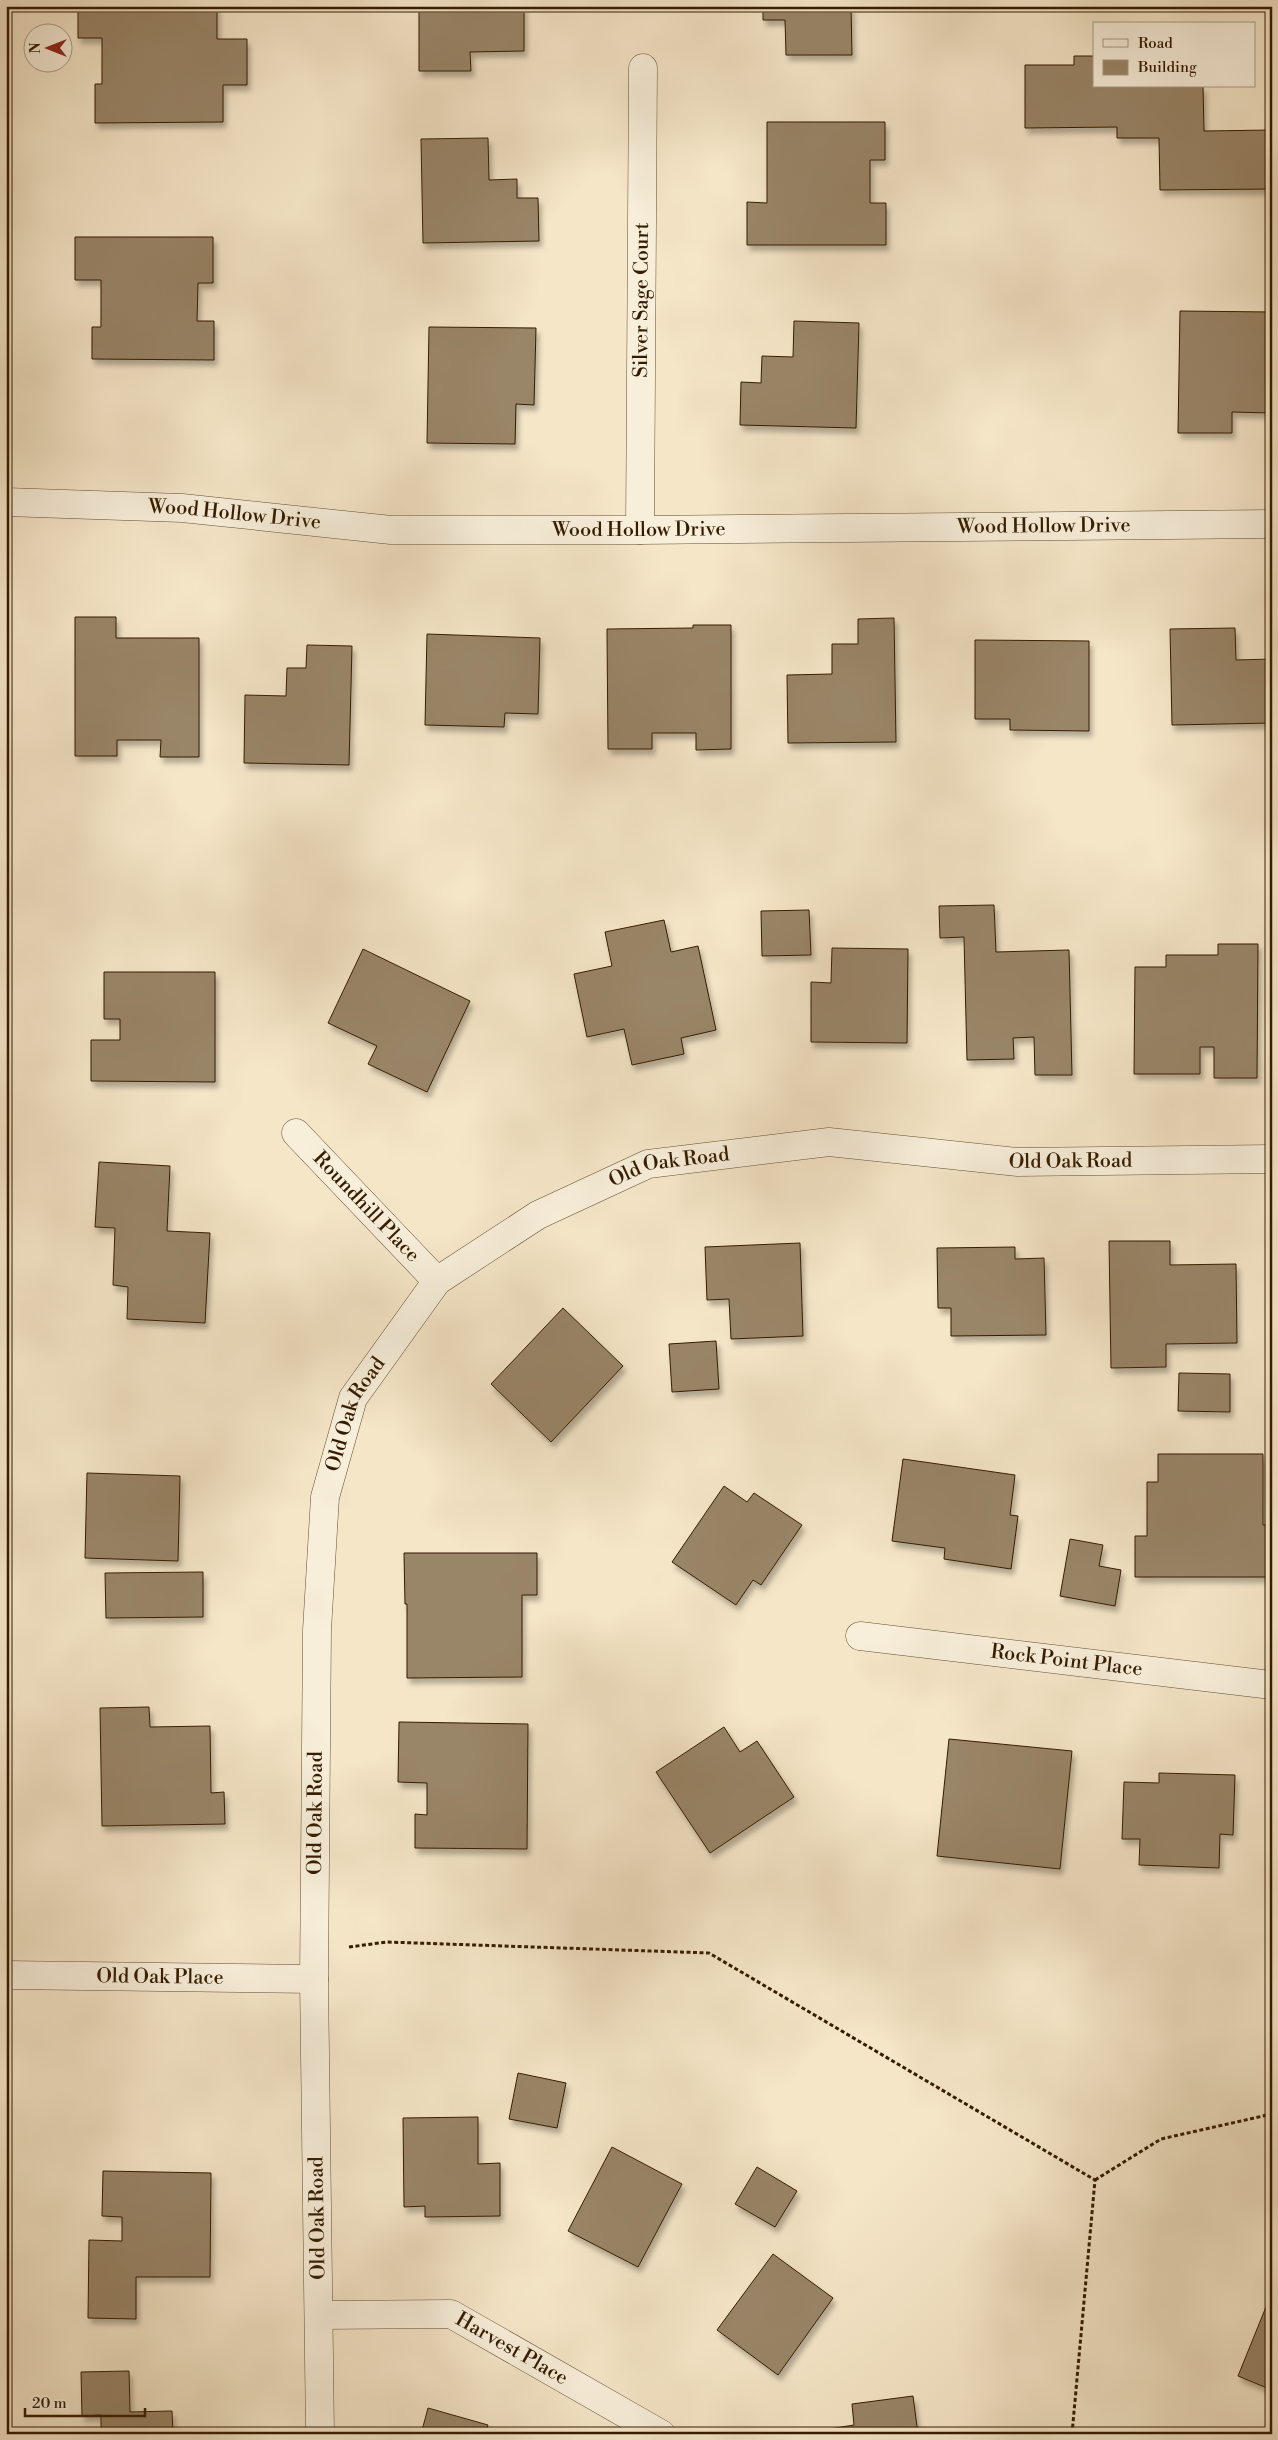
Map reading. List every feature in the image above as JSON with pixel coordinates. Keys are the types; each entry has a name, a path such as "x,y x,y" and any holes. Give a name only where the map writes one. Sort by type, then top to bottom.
{"street":[{"name":"Silver Sage Court","path":"640,530 643,68"},
{"name":"Wood Hollow Drive","path":"6,502 182,508 391,530 640,530 1272,524"},
{"name":"Roundhill Place","path":"296,1133 437,1281"},
{"name":"Old Oak Road","path":"320,2434 320,2315 314,1979 317,1630 325,1497 353,1398 437,1281 538,1215 648,1164 829,1142 1018,1162 1272,1159"},
{"name":"Rock Point Place","path":"860,1636 1272,1685"},
{"name":"Old Oak Place","path":"6,1975 314,1979"},
{"name":"Harvest Place","path":"320,2315 451,2314 661,2434"}],"path":[{"path":"314,1979 350,1946 387,1942 709,1953 1095,2180"},
{"path":"1095,2180 1160,2139 1272,2114"},
{"path":"1072,2434 1095,2180"}],"building":[{"path":"78,6 217,6 217,39 247,39 247,85 223,85 223,122 95,123 95,84 102,84 102,38 78,38"},
{"path":"419,6 524,6 524,51 470,52 471,71 419,71"},
{"path":"763,6 851,6 852,55 786,55 785,20 763,20"},
{"path":"1074,56 1093,56 1093,88 1203,88 1204,131 1272,130 1272,189 1160,190 1159,138 1117,138 1117,127 1025,128 1025,65 1074,65"},
{"path":"767,122 885,122 885,160 870,160 870,203 886,203 886,245 747,245 747,202 767,203"},
{"path":"488,138 489,180 517,179 517,198 538,198 539,241 423,243 421,139"},
{"path":"75,237 213,237 213,283 198,283 197,321 214,321 214,360 92,359 92,327 101,327 101,280 75,280"},
{"path":"1180,311 1272,312 1272,413 1232,412 1232,433 1178,433"},
{"path":"794,321 859,323 856,428 740,425 741,382 761,383 762,356 793,357"},
{"path":"429,327 536,328 534,405 516,404 515,444 427,443"},
{"path":"75,617 116,617 116,638 199,638 199,757 160,757 161,740 117,740 117,756 75,756"},
{"path":"894,618 896,742 788,743 787,675 832,674 832,644 858,644 858,619"},
{"path":"693,625 731,625 731,749 696,750 696,733 652,733 652,749 608,749 607,629 693,628"},
{"path":"1235,628 1236,660 1272,659 1272,723 1172,725 1170,629"},
{"path":"427,634 540,638 538,714 505,713 504,727 425,725"},
{"path":"975,640 1089,641 1089,731 1010,730 1010,719 975,719"},
{"path":"307,645 352,646 349,765 244,763 245,695 286,696 287,668 306,668"},
{"path":"994,905 996,952 1069,950 1072,1075 1035,1075 1034,1037 1013,1038 1014,1059 967,1060 964,937 940,938 939,906"},
{"path":"809,910 811,955 762,956 761,911"},
{"path":"664,920 671,952 698,946 716,1030 681,1038 684,1054 632,1065 624,1029 587,1037 574,974 612,966 605,932"},
{"path":"1218,944 1258,944 1257,1078 1214,1078 1214,1047 1200,1047 1200,1074 1134,1074 1135,967 1166,967 1166,955 1218,955"},
{"path":"832,948 908,949 907,1043 811,1042 811,982 831,983"},
{"path":"363,949 470,1001 427,1092 368,1064 377,1046 328,1023"},
{"path":"104,972 215,972 215,1082 91,1081 91,1040 120,1040 120,1019 104,1019"},
{"path":"99,1162 170,1166 167,1231 210,1233 205,1323 127,1319 128,1287 113,1285 115,1228 95,1227"},
{"path":"1109,1241 1170,1241 1170,1265 1236,1264 1237,1343 1166,1344 1166,1367 1111,1368"},
{"path":"800,1243 803,1336 731,1339 729,1299 707,1300 705,1247"},
{"path":"1015,1247 1015,1259 1044,1258 1046,1335 951,1336 951,1308 938,1308 937,1248"},
{"path":"563,1308 623,1366 551,1442 491,1384"},
{"path":"716,1341 719,1389 672,1392 669,1344"},
{"path":"1179,1373 1230,1374 1230,1412 1178,1411"},
{"path":"1158,1454 1263,1454 1263,1525 1268,1525 1268,1577 1135,1577 1135,1536 1147,1536 1147,1482 1158,1482"},
{"path":"903,1459 1015,1475 1010,1515 1018,1516 1011,1569 944,1559 945,1548 892,1541"},
{"path":"87,1473 180,1476 178,1561 85,1558"},
{"path":"724,1486 747,1502 754,1493 802,1525 761,1585 753,1580 736,1605 672,1562"},
{"path":"1070,1539 1103,1545 1099,1566 1121,1570 1115,1606 1060,1596"},
{"path":"404,1553 537,1553 537,1595 522,1595 522,1677 407,1678 407,1604 405,1604"},
{"path":"203,1572 203,1617 106,1618 105,1573"},
{"path":"149,1707 150,1727 210,1726 211,1793 224,1792 225,1824 102,1826 100,1708"},
{"path":"399,1722 528,1724 527,1849 415,1848 415,1814 427,1815 427,1783 398,1782"},
{"path":"724,1727 740,1752 757,1741 794,1797 710,1853 656,1772"},
{"path":"949,1739 1072,1751 1060,1869 937,1856"},
{"path":"1159,1773 1235,1775 1233,1835 1220,1834 1219,1868 1139,1865 1140,1839 1122,1839 1124,1782 1159,1783"},
{"path":"518,2073 566,2083 557,2128 509,2119"},
{"path":"478,2117 478,2164 500,2163 500,2216 425,2217 425,2206 404,2207 403,2118"},
{"path":"612,2147 682,2184 638,2267 568,2231"},
{"path":"757,2167 797,2191 775,2227 735,2204"},
{"path":"103,2171 211,2173 210,2277 136,2277 136,2319 88,2318 89,2240 122,2241 122,2217 102,2216"},
{"path":"773,2254 833,2298 778,2375 717,2330"},
{"path":"1272,2292 1272,2390 1238,2376"},
{"path":"129,2371 130,2412 172,2411 173,2434 101,2434 101,2415 82,2416 81,2372"},
{"path":"913,2396 918,2434 830,2434 829,2429 854,2425 852,2404"},
{"path":"428,2408 488,2425 485,2434 421,2434"}]}
